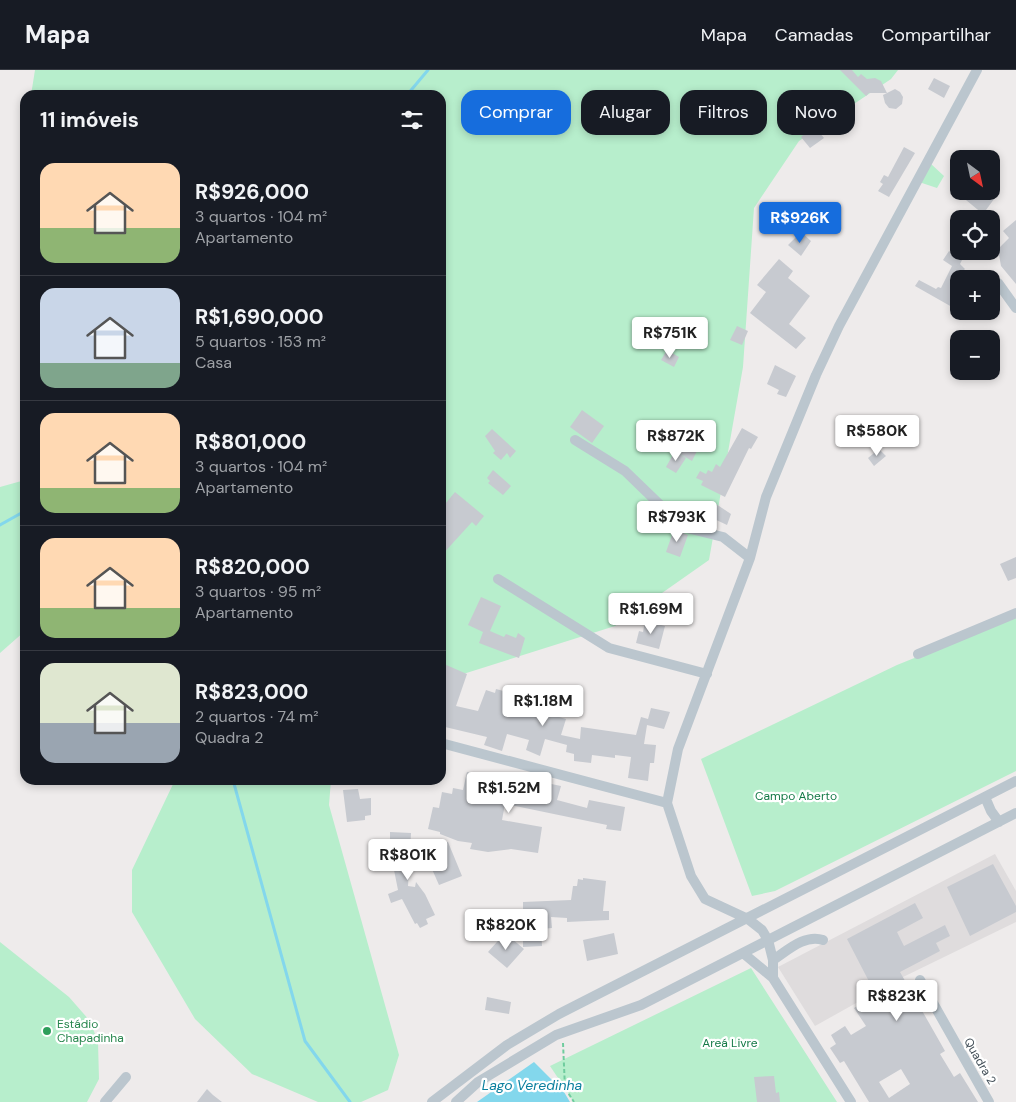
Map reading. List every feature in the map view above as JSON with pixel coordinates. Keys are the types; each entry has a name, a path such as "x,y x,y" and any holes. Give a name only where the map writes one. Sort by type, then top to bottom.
{"street":[{"path":"773,978 773,960 768,940 762,930 748,919 705,899 690,876 667,803 678,749 750,558 766,497 825,355 977,70"},
{"path":"1000,286 1016,308"},
{"path":"575,440 624,471 683,527 723,537 750,558"},
{"path":"498,579 609,648 707,674"},
{"path":"918,654 1016,613"},
{"path":"446,744 667,803"},
{"path":"432,1102 507,1045 559,1014 1016,781"},
{"path":"985,797 991,811 999,822"},
{"path":"456,1102 478,1082 556,1035 641,1005 1016,813"},
{"path":"773,960 806,939 817,938 823,940"},
{"path":"743,953 773,978 808,1030 851,1102"},
{"name":"Quadra 2","path":"920,980 989,1102"},
{"path":"105,1102 126,1077"}],"path":[{"path":"557,1044 564,1043 565,1088 574,1102"}],"shaded area":[{"path":"995,854 1016,891 1016,922 901,978 815,1026 778,967"}],"green space":[{"path":"35,70 898,70 891,79 855,103 855,90 777,90 777,135 808,135 799,141 754,208 743,367 709,560 615,626 446,679 446,90 32,90"},
{"path":"930,163 944,176 937,188 919,182"},
{"path":"20,481 20,635 0,653 0,487"},
{"name":"Campo Aberto","path":"1016,617 1016,771 775,891 752,896 701,759 897,665"},
{"path":"173,785 331,785 329,805 399,1055 388,1090 361,1102 318,1102 252,1074 195,1019 132,912 132,870"},
{"name":"Estádio Chapadinha","path":"0,942 69,997 90,1021 98,1042 99,1079 87,1102 0,1102"},
{"name":"Areá Livre","path":"751,968 837,1102 574,1102 550,1066"}],"water":[{"name":"Lago Veredinha","path":"534,1062 564,1092 570,1102 477,1102"}],"building":[{"path":"840,70 852,70 858,77 861,74 867,79 875,78 881,81 887,93 869,93 866,96"},
{"path":"934,78 950,86 944,98 928,89"},
{"path":"895,89 903,97 902,104 896,109 889,108 885,103 883,95"},
{"path":"803,135 822,135 824,138 810,148 801,137"},
{"path":"904,147 915,153 889,197 878,191 883,184 880,182 884,175 888,177"},
{"path":"966,200 993,200 986,210 978,210"},
{"path":"1016,220 1016,284 1001,266 1000,247 1009,238 1003,231"},
{"path":"801,232 811,241 801,256 788,245"},
{"path":"949,251 950,260 962,260 960,264 965,269 950,270 952,266 943,260"},
{"path":"779,259 793,271 788,278 810,296 789,324 806,338 796,349 750,313 766,292 757,285"},
{"path":"950,270 950,306 915,286 919,280 936,289 938,287 941,288"},
{"path":"737,326 748,331 742,345 730,340"},
{"path":"667,350 679,357 674,367 661,360"},
{"path":"775,365 796,376 786,397 777,394 779,390 767,384"},
{"path":"582,410 604,426 592,443 570,427"},
{"path":"742,428 758,437 751,449 749,448 725,497 701,485 703,481 696,478 700,471 706,474 708,470 712,472 716,464 720,467"},
{"path":"492,429 516,451 510,458 507,453 501,460 493,453 495,451 485,436"},
{"path":"687,442 698,449 692,461 680,454"},
{"path":"879,449 886,456 874,466 868,458"},
{"path":"675,451 686,458 676,473 666,467"},
{"path":"493,470 511,486 503,495 488,483 490,481 487,478"},
{"path":"455,492 484,516 476,526 472,522 446,551 446,503"},
{"path":"716,504 731,514 727,525 710,517"},
{"path":"674,529 688,535 680,557 666,552"},
{"path":"1016,557 1016,578 1008,581 1000,564"},
{"path":"481,597 501,606 490,631 504,637 506,634 516,638 518,633 525,638 519,658 479,643 483,632 468,625"},
{"path":"645,621 665,626 659,649 636,643 639,631 643,632"},
{"path":"446,665 467,674 456,706 478,711 486,690 495,693 496,689 518,695 515,704 566,719 561,735 580,739 581,727 636,735 641,717 648,719 651,708 670,712 664,729 647,725 644,744 656,745 654,763 650,763 648,781 628,778 631,757 615,755 615,758 592,755 591,763 574,761 574,754 566,752 567,745 545,739 540,756 526,750 529,740 507,734 502,751 484,745 487,737 446,727"},
{"path":"467,772 488,777 488,779 536,788 537,781 561,786 557,800 587,808 589,800 625,807 621,831 606,829 607,825 505,804 502,820 542,827 538,853 511,849 488,852 470,849 472,843 458,841 440,834 440,832 428,829 433,807 439,808 442,792 452,794 453,788 463,790"},
{"path":"358,789 360,799 371,798 371,815 365,816 365,820 347,822 343,790"},
{"path":"390,832 411,833 408,886 415,887 416,882 425,894 435,915 426,919 428,924 420,928 417,923 415,924 402,899 391,903 388,894 398,890 392,860 390,860"},
{"path":"448,842 462,876 439,885 424,851"},
{"path":"993,864 1016,906 1016,912 970,936 947,887"},
{"path":"583,878 606,881 603,911 609,911 609,920 567,922 567,918 551,917 552,928 541,929 542,946 523,947 523,902 571,900 573,886 577,886 578,879 583,880"},
{"path":"915,903 923,918 897,932 904,946 945,925 950,936 936,943 940,951 900,972 945,1051 940,1054 954,1077 960,1073 978,1102 869,1102 844,1061 840,1063 830,1048 836,1044 831,1035 845,1026 851,1035 866,1026 854,1008 876,995 847,939","holes":["901,1069 910,1084 889,1098 879,1082"]},
{"path":"505,933 524,949 507,968 488,952"},
{"path":"614,933 618,954 587,961 583,940"},
{"path":"487,997 511,1002 509,1014 485,1010"},
{"path":"774,1076 776,1093 779,1092 780,1102 757,1102 754,1077"},
{"path":"207,1089 213,1095 222,1102 197,1102"}],"waterway":[{"path":"411,90 428,70"},
{"path":"0,525 20,514"},
{"path":"234,785 305,1041 350,1102"}],"place":[{"name":"Estádio Chapadinha","path":"47,1031"}]}
